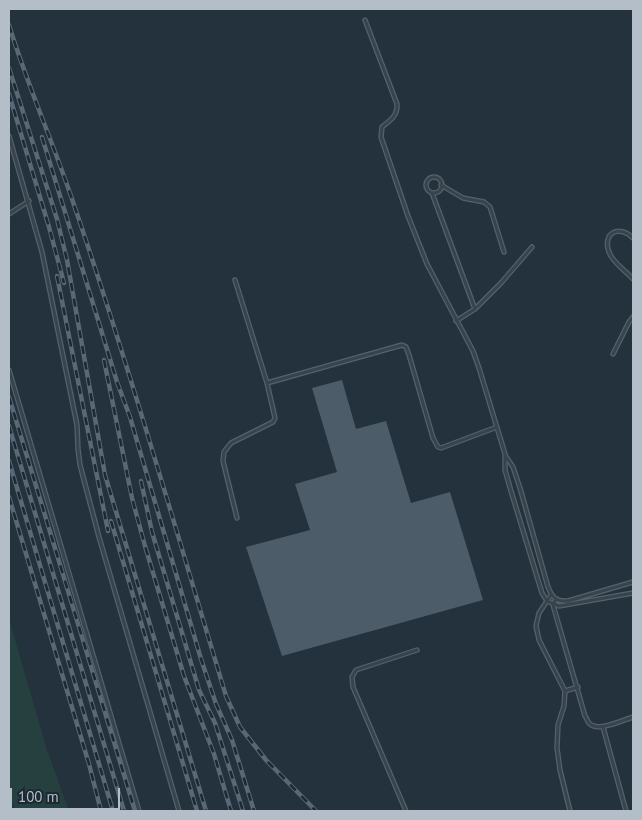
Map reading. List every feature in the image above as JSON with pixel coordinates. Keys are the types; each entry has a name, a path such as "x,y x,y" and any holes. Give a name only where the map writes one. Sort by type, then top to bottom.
{"lane":[{"path":"365,20 398,110 395,116 382,127 381,137 408,216 427,264 473,351 488,393 505,454 513,467 520,488 551,595 562,601 633,582"},
{"path":"9,136 29,201 49,280 77,425 80,465 99,537 179,811"},
{"path":"475,309 432,193 426,185 429,178 437,178 442,185 463,198 484,202 490,207 504,252"},
{"path":"432,193 438,192 442,185"},
{"path":"9,214 29,201"},
{"path":"633,238 627,232 620,231 611,235 608,241 609,254 612,259 633,279"},
{"path":"456,321 475,309 501,283 532,247"},
{"path":"235,280 267,383 275,418 273,422 231,443 224,452 223,462 237,518"},
{"path":"613,354 633,316"},
{"path":"267,383 402,345 406,347 409,354 435,445 440,448 497,427"},
{"path":"9,370 139,811"},
{"path":"505,454 505,470 511,492 537,580 547,601 553,605 568,605 619,594 633,593"},
{"path":"551,595 539,614 537,634 566,691 558,725 557,748 560,770 570,811"},
{"path":"556,599 553,605 590,724 595,727 602,727 633,717"},
{"path":"406,811 352,687 352,677 356,670 417,650"},
{"path":"566,691 578,687"},
{"path":"602,727 626,811"}],"green space":[{"path":"9,619 46,747 69,811 15,811 9,791"}],"building":[{"path":"342,380 356,429 386,421 411,503 450,492 483,600 282,656 246,547 310,530 295,484 337,472 312,388"}],"railway":[{"path":"9,25 72,199 113,322 226,696 240,727 266,760 316,811"},
{"path":"9,68 57,219 67,260 105,475 206,811"},
{"path":"9,94 64,283"},
{"path":"42,137 117,382 130,417 201,659 216,704 232,740 254,811"},
{"path":"57,276 108,531"},
{"path":"104,360 132,498 145,546 184,676 214,754 231,811"},
{"path":"9,397 135,811"},
{"path":"9,426 124,811"},
{"path":"9,461 113,811"},
{"path":"141,481 152,532 199,690 215,723 243,811"},
{"path":"9,497 89,764 101,811"},
{"path":"111,521 197,811"}]}
